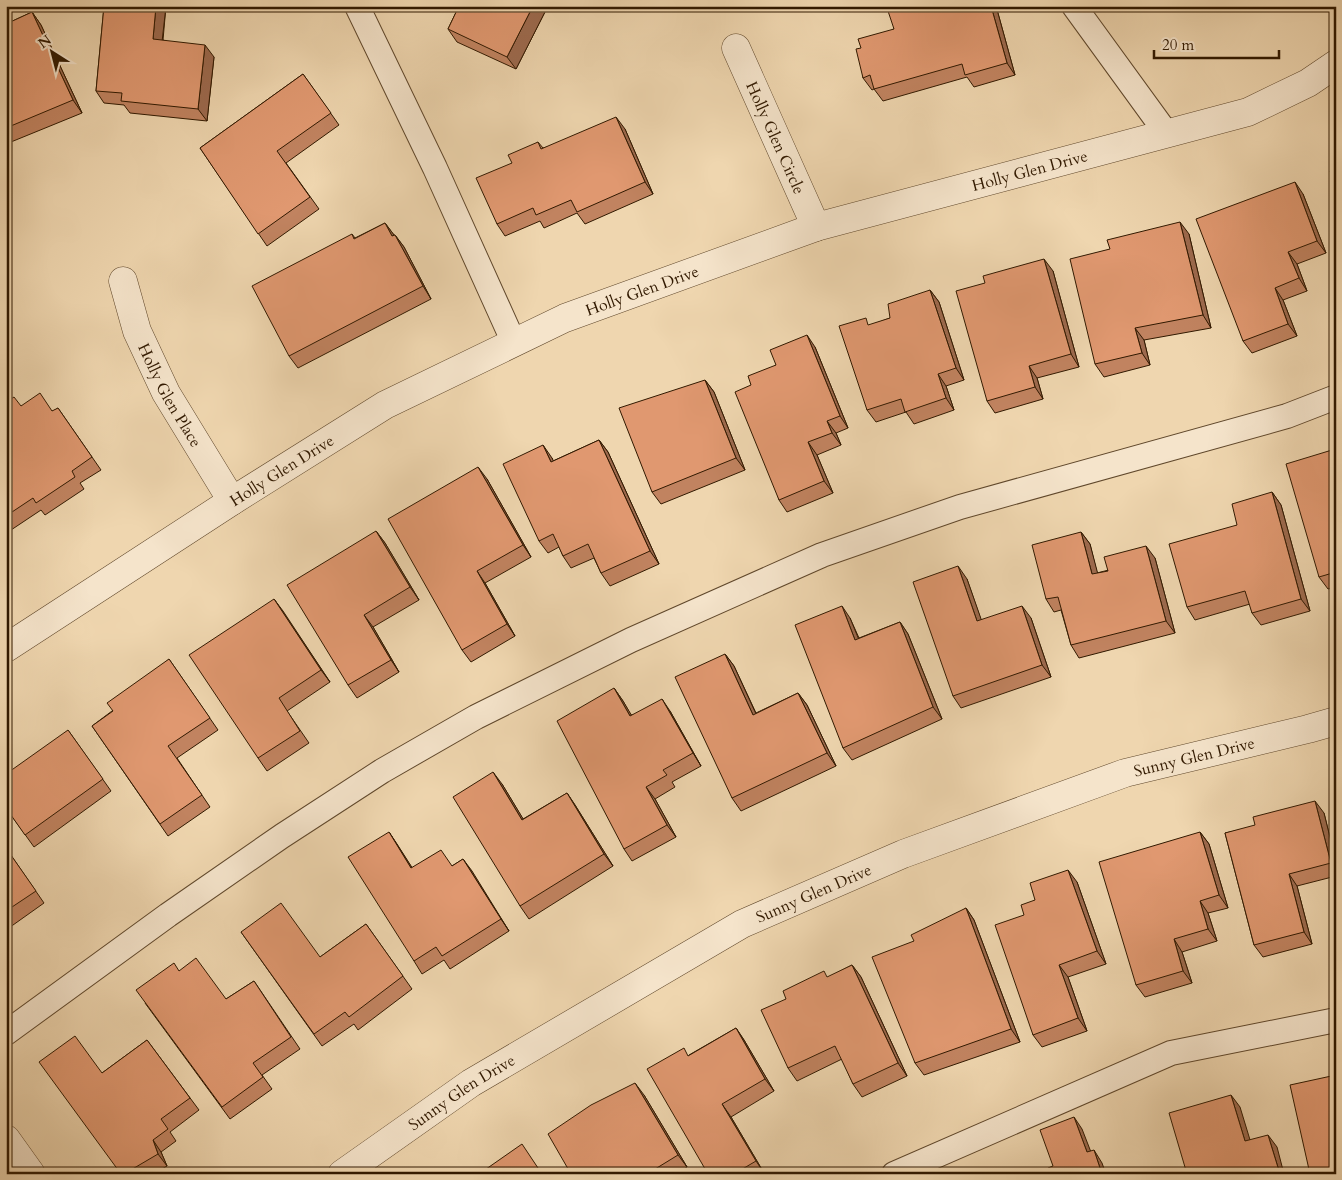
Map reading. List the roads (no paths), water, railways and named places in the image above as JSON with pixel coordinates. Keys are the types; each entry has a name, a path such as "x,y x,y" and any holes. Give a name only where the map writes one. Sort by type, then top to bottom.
{"street":[{"name":"Holly Glen Circle","path":"736,48 816,227"},
{"name":"Holly Glen Drive","path":"6,648 232,501 385,405 565,318 816,227 1248,112 1308,83 1336,64"},
{"name":"Holly Glen Place","path":"123,281 137,332 166,393 232,501"},
{"name":"Sunny Glen Drive","path":"342,1174 471,1083 742,924 903,854 1125,773 1308,730 1336,721"},
{"path":"6,1139 32,1174"}],"lane":[{"path":"357,6 436,168 514,343"},
{"path":"1074,6 1167,134"},
{"path":"6,1032 161,920 282,836 382,772 476,717 630,640 822,556 960,507 1287,416 1336,397"},
{"path":"894,1174 1171,1053 1336,1020"}]}
